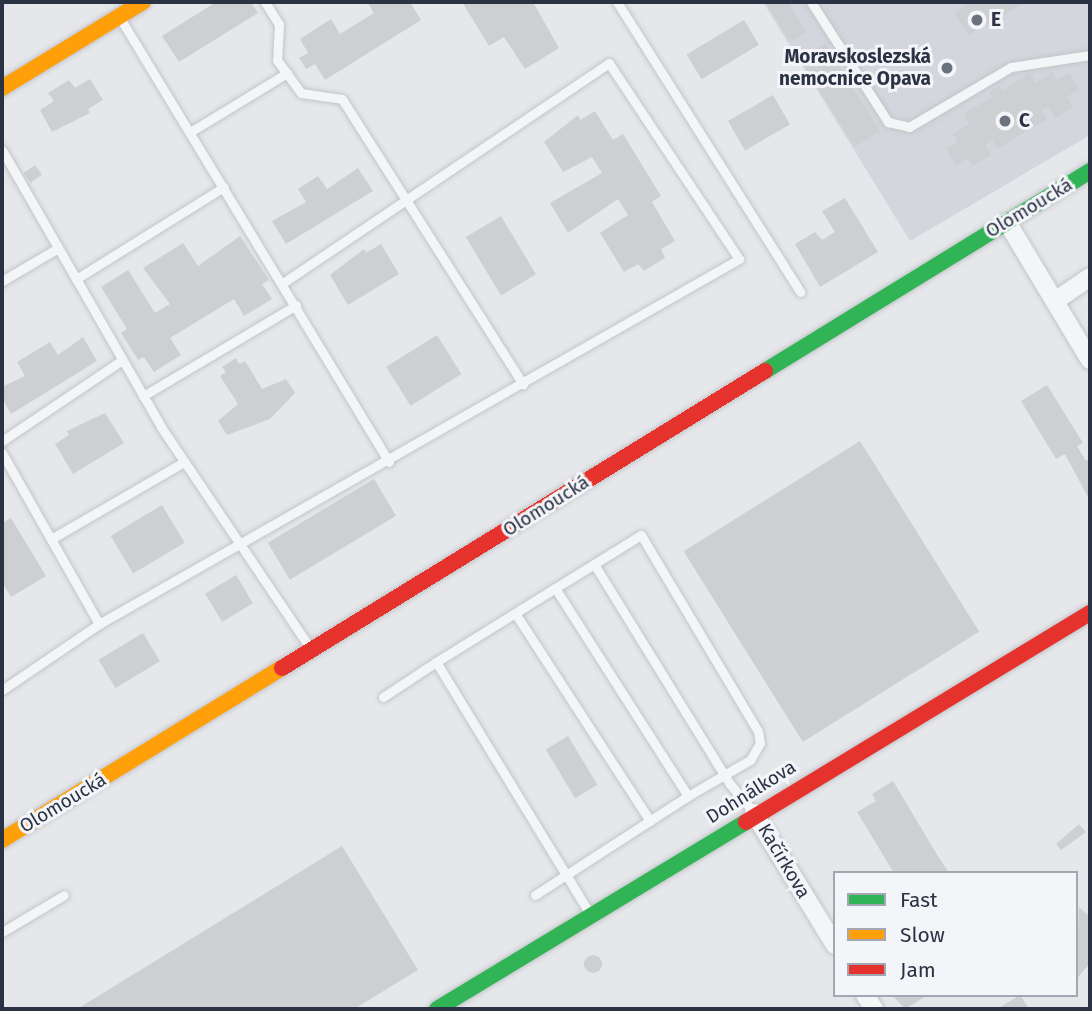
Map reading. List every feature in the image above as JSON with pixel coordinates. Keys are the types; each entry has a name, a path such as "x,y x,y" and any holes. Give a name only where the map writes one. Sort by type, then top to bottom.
{"main road":[{"path":"2,88 143,2"},
{"name":"Olomoucká","path":"2,840 1090,171"},
{"name":"Dohnálkova","path":"437,1009 754,813 1090,613"}],"street":[{"path":"1007,222 1090,360"},
{"path":"1055,301 1090,277"},
{"name":"Kačírkova","path":"754,813 833,942"}],"lane":[{"path":"265,2 279,24 277,60 301,93 342,99 404,201 523,384"},
{"path":"617,2 800,292"},
{"path":"811,2 888,122 909,127 1011,67 1090,55"},
{"path":"119,17 389,461"},
{"path":"2,690 100,624 235,543 389,461 739,259 609,62 283,283"},
{"path":"190,132 287,73"},
{"path":"2,150 184,463 235,543 312,650"},
{"path":"76,279 224,187"},
{"path":"2,281 58,248"},
{"path":"143,396 296,305"},
{"path":"2,441 122,360"},
{"path":"2,453 100,624"},
{"path":"51,539 184,463"},
{"path":"383,697 641,535 758,731 760,743 750,760 688,796 535,895"},
{"path":"594,564 724,774 754,813"},
{"path":"555,588 688,796"},
{"path":"515,613 650,821"},
{"path":"436,662 590,914"},
{"path":"2,932 64,895"}],"shaded area":[{"name":"Moravskoslezská nemocnice Opava","path":"763,2 1090,2 1090,135 910,241"}],"building":[{"path":"216,2 251,2 258,13 179,62 162,36"},
{"path":"367,2 410,2 421,20 325,80 315,64 306,69 299,58 308,53 300,39 331,19 340,34 374,13"},
{"path":"462,2 533,2 559,48 525,69 504,37 489,46"},
{"path":"765,2 788,2 807,32 790,42"},
{"name":"E","path":"968,2 1026,2 968,35 955,13"},
{"path":"744,20 759,45 702,79 687,55"},
{"path":"825,43 880,131 855,147 800,59"},
{"name":"C","path":"1052,72 1057,80 1069,73 1079,89 1067,97 1073,107 1055,118 1048,106 1041,110 1047,119 997,149 992,140 985,145 991,155 973,166 968,158 956,165 946,149 958,142 953,134 969,124 963,114 992,97 989,92 999,86 1002,91 1030,73 1036,83"},
{"path":"90,79 103,100 88,109 90,113 52,132 40,110 54,101 48,93 69,80 75,88"},
{"path":"773,95 790,124 745,150 728,121"},
{"path":"595,111 613,140 623,134 661,196 652,202 675,241 661,249 665,258 644,271 638,264 624,272 600,233 628,215 618,199 568,233 550,203 602,173 592,157 563,172 544,142 578,115 580,120"},
{"path":"35,165 42,175 30,183 24,173"},
{"path":"358,168 373,191 286,244 272,221 306,202 298,189 318,176 327,189"},
{"path":"845,198 878,252 820,287 795,244 815,232 822,240 835,232 822,211"},
{"path":"501,216 536,274 501,295 466,237"},
{"path":"240,236 269,280 262,284 272,299 244,316 234,299 170,338 181,355 154,372 144,357 138,360 121,333 127,329 101,287 128,270 155,313 170,304 143,268 183,243 198,266"},
{"path":"381,244 399,274 348,305 330,275 364,249 366,253"},
{"path":"437,335 461,374 410,406 386,367"},
{"path":"83,337 97,361 11,414 2,398 2,387 25,376 17,362 50,342 58,355"},
{"path":"236,358 239,364 245,361 262,389 286,379 295,393 270,419 227,435 218,421 238,404 220,376 226,372 222,367"},
{"path":"1047,385 1083,443 1077,446 1086,461 1090,458 1090,501 1065,454 1056,459 1021,401"},
{"path":"105,413 124,443 73,474 55,444 69,435 67,431"},
{"path":"860,441 979,632 803,742 684,551"},
{"path":"374,479 396,516 290,580 268,543"},
{"path":"162,505 185,543 133,574 111,536"},
{"path":"11,518 46,576 11,597 2,582 2,523"},
{"path":"236,575 253,603 222,622 205,594"},
{"path":"143,633 160,661 115,688 98,660"},
{"path":"568,736 597,785 575,798 546,749"},
{"path":"893,781 948,871 893,871 857,812 876,801 872,794"},
{"path":"1079,824 1086,832 1061,850 1056,844"},
{"path":"342,846 418,970 354,1009 77,1009"},
{"path":"1079,907 1090,917 1090,963 1078,978"},
{"path":"593,955 599,958 602,964 599,970 593,973 587,970 584,964 587,958"},
{"path":"894,997 925,997 905,1009"},
{"path":"1021,997 1029,1009 997,1009"}],"traffic: fast":[{"path":"765,371 1090,171"},
{"path":"437,1009 746,822"}],"traffic: slow":[{"path":"2,88 143,2"},
{"path":"2,840 282,668"}],"traffic: jam":[{"path":"282,668 765,371"},
{"path":"746,822 1090,613"}],"place":[{"name":"E","path":"977,20"},
{"name":"Moravskoslezská nemocnice Opava","path":"947,68"},
{"name":"C","path":"1005,121"}]}
